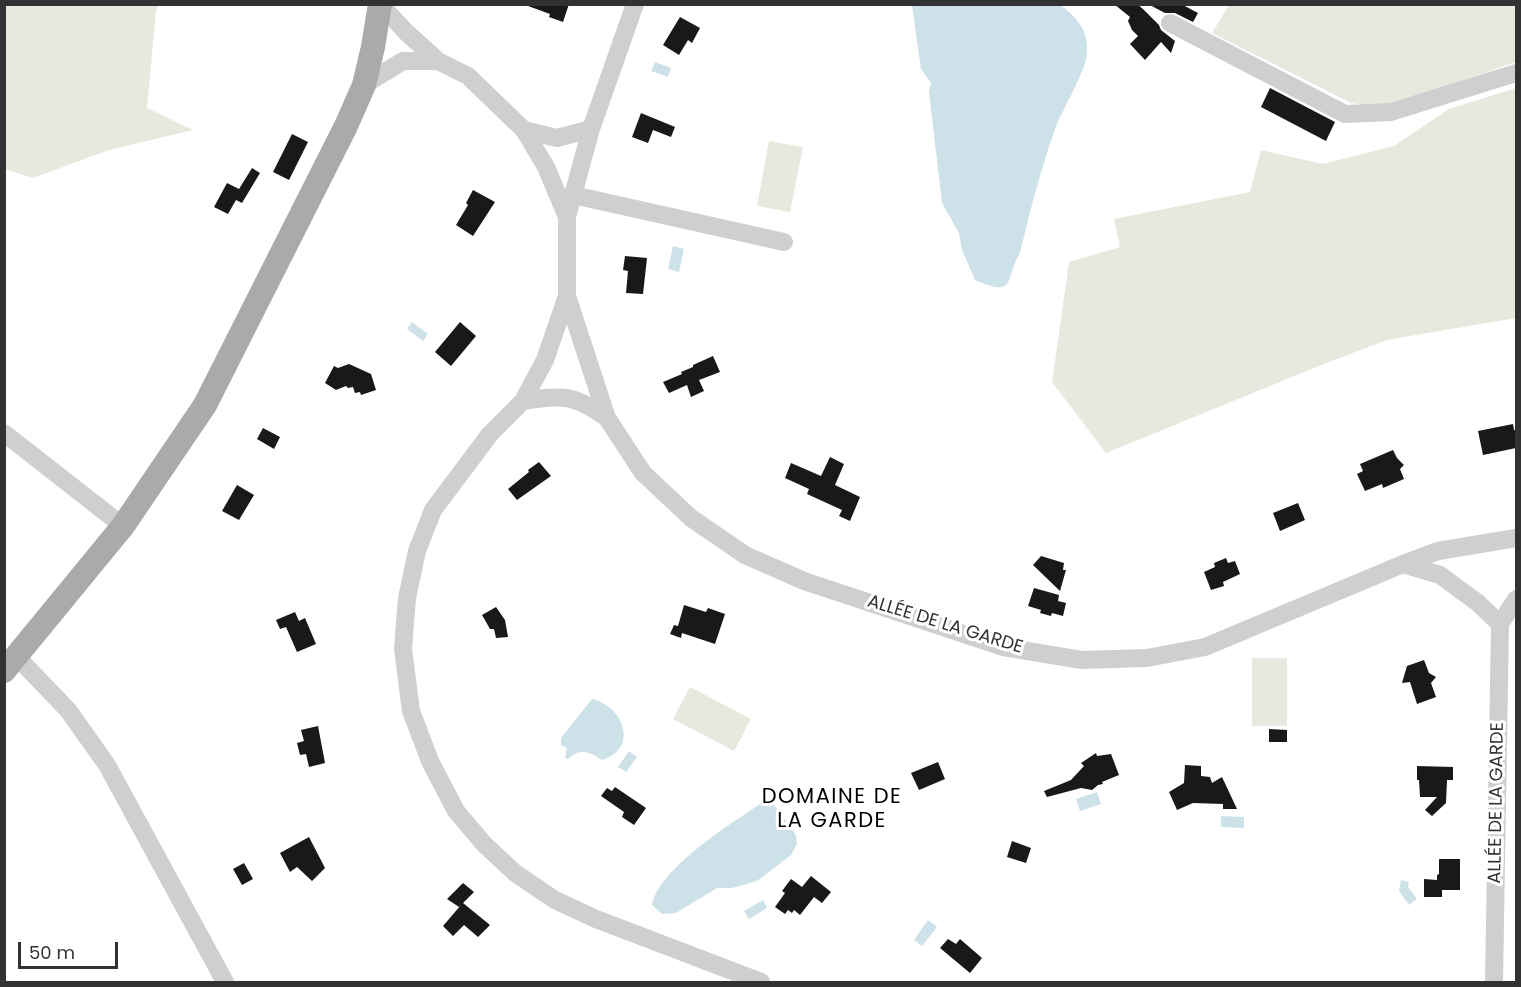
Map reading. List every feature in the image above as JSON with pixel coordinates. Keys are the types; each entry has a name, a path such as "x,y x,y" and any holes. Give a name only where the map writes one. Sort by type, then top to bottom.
{"main road":[{"path":"10,663 123,526 205,405 346,126 364,85 374,47 380,4"}],"street":[{"name":"ALLÉE DE LA GARDE","path":"380,4 438,61 468,76 524,130 546,167 567,217 567,296 607,418 643,473 691,518 745,555 804,581 1003,647 1082,660 1147,658 1205,647 1438,551 1516,538"},
{"path":"567,217 591,129 635,4"},
{"path":"1170,23 1346,114 1390,112 1516,73"},
{"name":"ALLÉE DE LA GARDE","path":"374,47 403,61 438,61"},
{"path":"364,85 403,61"},
{"path":"524,130 557,138 591,129"},
{"path":"573,195 783,242"},
{"name":"ALLÉE DE LA GARDE","path":"567,296 545,360 523,401 490,434 433,510 417,552 407,598 403,649 411,711 430,761 456,811 484,844 515,873 555,900 596,919 761,982"},
{"name":"ALLÉE DE LA GARDE","path":"523,401 557,396 587,403 607,418"},
{"path":"4,433 123,526"},
{"path":"1403,564 1440,575 1478,603 1500,624 1516,599"},
{"name":"ALLÉE DE LA GARDE","path":"1494,982 1500,624"},
{"path":"10,663 68,710 107,765 225,982"}],"shaded area":[{"path":"5,4 158,5 147,108 193,130 109,150 33,178 5,169"},
{"path":"912,5 1060,5 1072,14 1084,31 1087,45 1086,61 1055,129 1020,253 1008,283 1004,286 998,287 975,280 962,250 959,233 942,203 929,92 931,83 921,69"},
{"path":"1229,5 1516,5 1516,62 1383,108 1351,103 1212,33"},
{"path":"655,62 671,68 668,77 651,71"},
{"path":"1516,88 1516,318 1387,340 1106,453 1052,382 1069,262 1120,247 1114,219 1250,192 1261,150 1323,164 1394,146 1449,109"},
{"path":"769,141 803,147 790,212 757,206"},
{"path":"673,246 684,249 679,272 668,269"},
{"path":"412,322 428,334 423,341 407,329"},
{"path":"1252,658 1287,658 1287,726 1252,726"},
{"path":"690,687 751,719 734,751 673,719"},
{"path":"592,699 603,703 619,718 624,737 621,746 614,754 602,760 585,752 577,753 568,759 565,758 567,748 561,745 561,738"},
{"path":"629,751 637,757 626,772 618,767"},
{"path":"1097,792 1101,804 1080,811 1076,799"},
{"path":"763,802 772,802 796,835 797,844 791,855 757,881 732,888 717,888 676,913 662,914 652,905 668,876 682,862 716,834"},
{"path":"1221,816 1244,817 1244,828 1221,827"},
{"path":"1401,880 1409,882 1408,887 1417,899 1409,905 1399,891"},
{"path":"763,900 767,908 749,919 744,911"},
{"path":"928,920 937,927 922,946 914,940"}],"building":[{"path":"529,4 569,4 563,22 549,17 550,14 528,6"},
{"path":"1114,4 1137,4 1143,9 1161,30 1175,41 1171,53 1161,42 1145,60 1130,44 1138,36 1128,21 1130,17"},
{"path":"1148,4 1181,4 1198,13 1193,22 1175,13 1165,13"},
{"path":"680,17 700,28 692,43 688,40 679,55 663,45"},
{"path":"1270,88 1335,122 1326,141 1261,107"},
{"path":"641,113 675,127 671,137 653,130 648,143 632,137"},
{"path":"292,134 308,142 289,180 273,172"},
{"path":"252,168 260,173 242,203 236,200 228,214 214,207 227,183 239,189"},
{"path":"473,190 495,202 473,236 456,225 468,205 466,203"},
{"path":"625,256 647,258 643,294 626,293 628,271 623,270"},
{"path":"460,322 476,336 451,366 435,352"},
{"path":"713,356 720,372 699,380 704,391 691,397 687,385 669,393 663,382"},
{"path":"349,364 371,374 376,390 361,395 360,392 355,393 353,387 346,386 336,390 325,383 334,366 338,368"},
{"path":"1513,424 1516,430 1516,448 1483,455 1478,431"},
{"path":"263,428 280,437 274,449 257,439"},
{"path":"1393,450 1404,465 1400,469 1404,479 1383,488 1382,484 1365,491 1357,474 1363,471 1360,464"},
{"path":"830,457 844,464 835,485 860,497 850,521 839,516 842,510 807,494 809,489 785,478 791,463 821,476"},
{"path":"539,462 551,476 517,500 508,489"},
{"path":"237,485 254,495 239,520 222,511"},
{"path":"1298,503 1305,520 1280,531 1273,513"},
{"path":"1041,556 1064,563 1063,570 1066,570 1060,591 1033,565"},
{"path":"1226,558 1228,563 1235,561 1240,574 1223,582 1224,586 1211,590 1204,572 1215,567 1214,563"},
{"path":"1034,588 1059,595 1058,601 1066,603 1063,616 1040,613 1041,610 1028,606"},
{"path":"684,605 706,612 708,608 725,614 715,644 682,633 681,638 670,634 674,625 678,626"},
{"path":"496,607 505,620 508,637 496,638 494,629 490,629 482,615"},
{"path":"295,612 299,621 305,618 316,644 297,652 286,627 280,629 276,620"},
{"path":"1424,660 1429,673 1436,677 1431,683 1436,697 1417,704 1410,682 1402,683 1407,666"},
{"path":"318,726 325,763 309,767 306,754 300,755 297,743 304,741 301,730"},
{"path":"1269,729 1287,730 1287,742 1269,742"},
{"path":"1096,753 1097,756 1111,754 1119,775 1102,782 1103,784 1092,790 1081,788 1047,797 1044,791 1071,780 1084,766 1081,763"},
{"path":"938,762 945,779 919,790 911,773"},
{"path":"1185,765 1201,766 1201,776 1210,777 1212,783 1222,777 1237,809 1223,809 1223,804 1193,803 1177,810 1169,792 1184,783"},
{"path":"1417,766 1453,767 1453,780 1447,780 1446,803 1432,816 1425,810 1437,797 1420,797"},
{"path":"615,787 646,808 634,825 622,817 624,812 601,796 607,788 612,791"},
{"path":"309,837 325,868 312,881 297,867 290,872 280,853"},
{"path":"1012,841 1031,848 1026,863 1007,857"},
{"path":"1439,859 1460,859 1460,890 1442,890 1442,897 1424,897 1424,879 1437,880"},
{"path":"244,863 253,879 242,885 233,869"},
{"path":"811,876 831,892 822,903 814,897 800,915 794,910 792,913 788,910 785,914 775,907 785,893 782,891 791,879 802,887"},
{"path":"463,883 474,892 463,903 490,925 478,937 464,925 453,936 443,926 461,905 459,907 447,899"},
{"path":"948,939 956,944 960,939 982,958 970,973 940,948"}],"district":[{"name":"DOMAINE DE LA GARDE","path":"832,810"}]}
